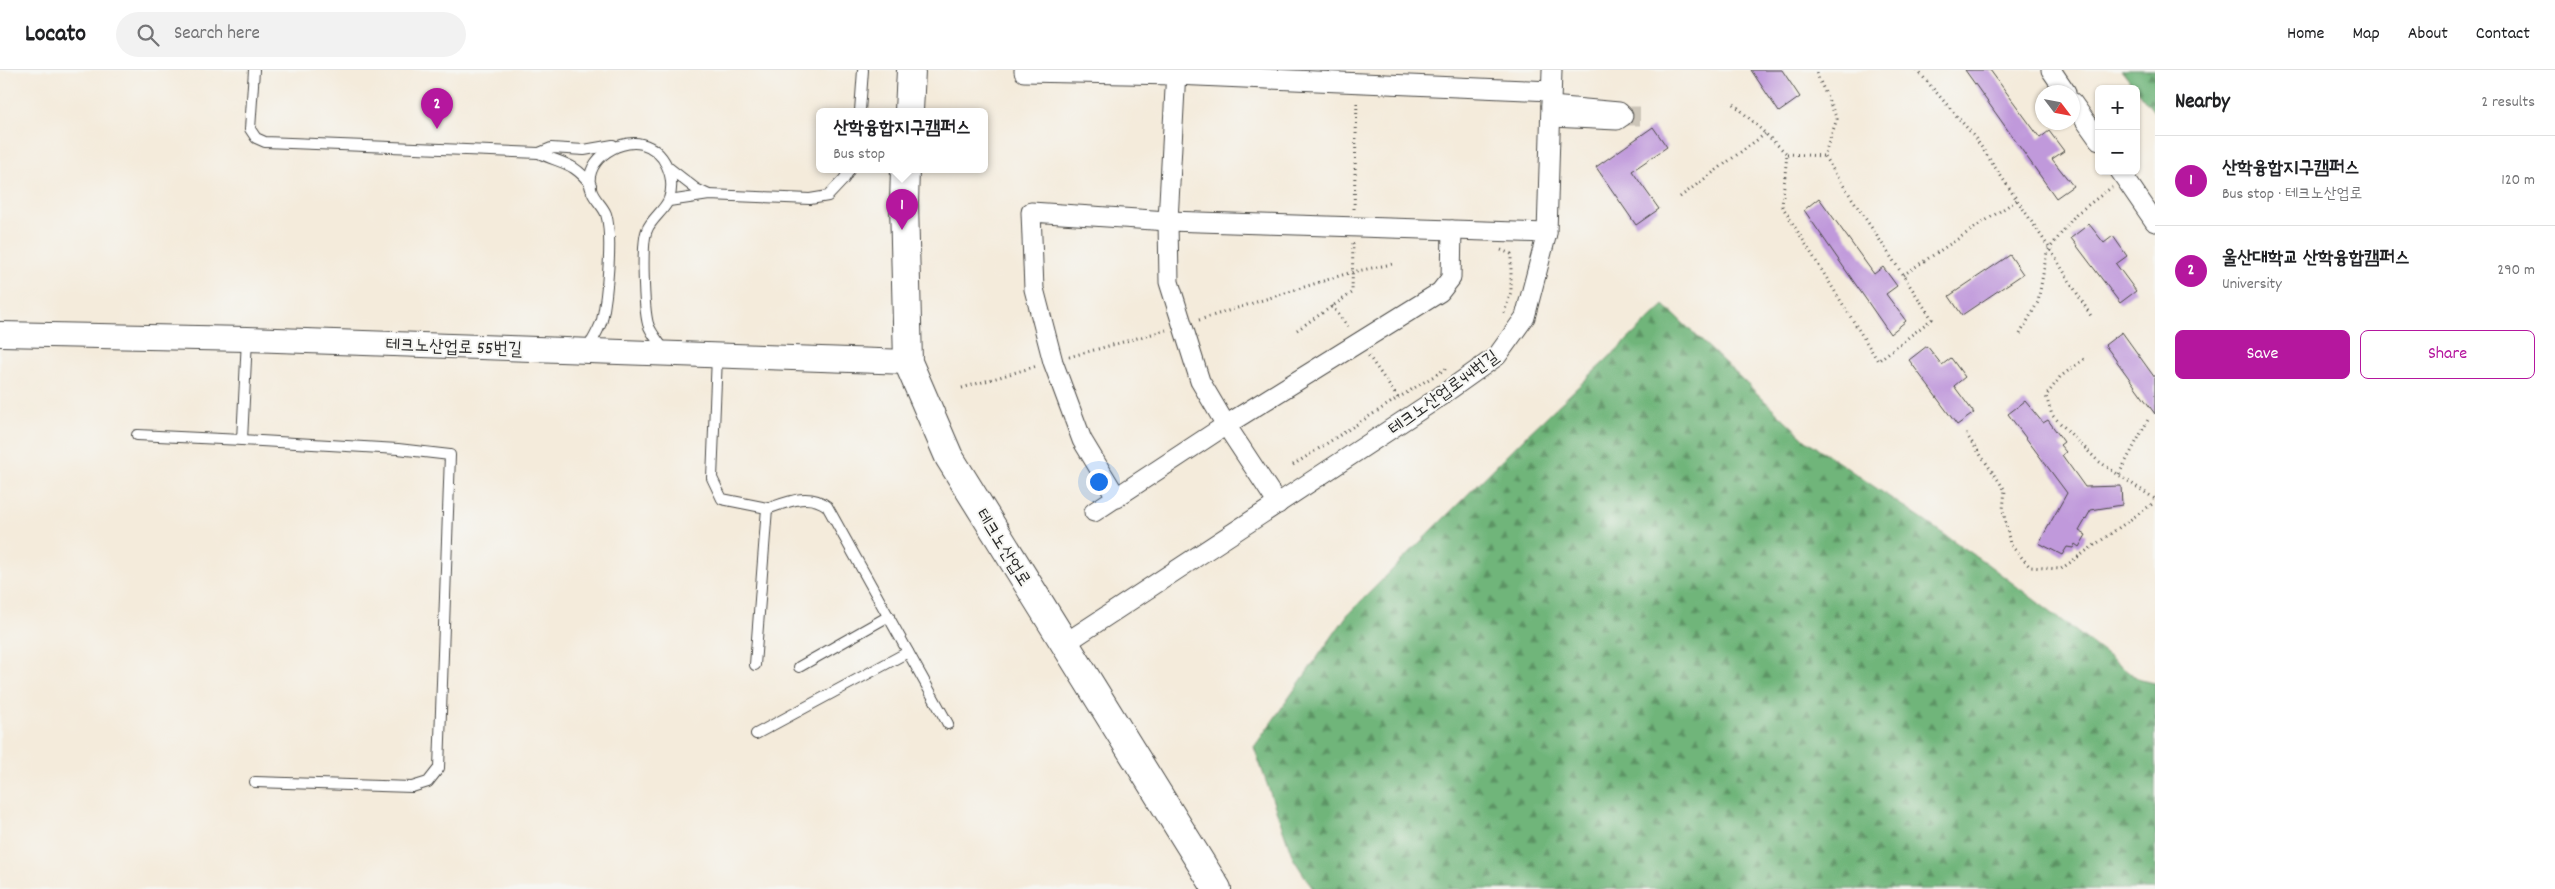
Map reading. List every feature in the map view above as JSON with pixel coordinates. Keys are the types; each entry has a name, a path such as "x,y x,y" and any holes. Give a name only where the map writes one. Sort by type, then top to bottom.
{"main road":[{"path":"909,108 911,70"},
{"name":"테크노산업로","path":"906,173 904,203 908,362 949,458 1217,889"}],"street":[{"path":"1024,70 1024,72 1176,73 1551,105"},
{"name":"테크노산업로44번길","path":"1064,644 1278,504 1497,356 1525,317 1547,233 1552,70"},
{"path":"2050,70 2061,85"},
{"path":"1176,73 1168,221 1169,282 1200,381 1226,425 1278,504"},
{"path":"2080,113 2095,134"},
{"path":"2123,175 2155,222"},
{"path":"1117,498 1082,440 1053,362 1034,289 1031,212 1168,221 1547,233"},
{"path":"1094,512 1226,425 1440,292 1451,278 1452,230"},
{"name":"테크노산업로 55번길","path":"0,334 247,339 908,362"}],"lane":[{"path":"254,70 250,129 256,138 265,142 539,153 569,163 581,172 591,185"},
{"path":"860,108 863,70"},
{"path":"539,153 552,148 584,150 631,142 645,145 656,153 669,168 696,189 709,195"},
{"path":"587,351 602,321 609,253 606,214 591,190 591,185 594,166 602,156 617,145"},
{"path":"668,355 649,325 643,296 646,230 669,201 671,183 669,168"},
{"path":"669,201 709,195 819,198 828,196 848,173"},
{"path":"242,440 247,339"},
{"path":"717,356 712,478 722,499 767,509 797,498 820,501 827,506 948,724"},
{"path":"137,435 398,449 450,455 439,768 428,782 412,787 255,782"},
{"path":"755,665 767,509"},
{"path":"799,667 889,616"},
{"path":"756,734 908,652"}],"path":[{"path":"1815,70 1836,119 1824,156"},
{"path":"1917,70 1974,136 2050,249 2091,316"},
{"path":"1734,104 1786,154 1824,156"},
{"path":"1680,197 1765,134"},
{"path":"1786,154 1782,206 1878,361 1932,319 1824,156"},
{"path":"2020,334 2038,302 2050,249 2076,214 2123,175"},
{"path":"1903,275 2017,200"},
{"path":"1497,249 1512,254 1511,292 1502,320"},
{"path":"962,388 1182,325 1352,272 1392,264"},
{"path":"1365,352 1398,398"},
{"path":"1966,434 2005,490 2003,510 2010,544 2030,567 2061,569 2155,500 2098,461 2052,415 2046,396 2060,377 2084,359"},
{"path":"1293,465 1454,363"},
{"path":"2119,474 2148,420"}],"green space":[{"path":"2121,70 2155,70 2155,113 2140,94 2140,85 2133,85"},
{"path":"1664,305 1806,440 1986,563 2140,680 2155,683 2155,889 1313,889 1293,858 1254,747 1348,614 1523,439"}],"building":[{"path":"1751,70 1782,70 1800,97 1779,112"},
{"path":"1965,70 1990,70 2040,138 2049,131 2064,151 2052,159 2073,186 2056,198"},
{"path":"1653,127 1667,147 1632,171 1659,209 1636,225 1596,167"},
{"path":"1819,198 1874,274 1883,267 1897,286 1886,294 1906,321 1890,334 1804,210"},
{"path":"2089,224 2104,243 2113,236 2127,256 2116,264 2136,291 2120,303 2071,238"},
{"path":"2010,255 2023,274 1962,315 1949,296"},
{"path":"2122,332 2155,378 2155,414 2105,345"},
{"path":"1927,346 1942,365 1951,358 1965,377 1954,386 1974,413 1957,425 1909,360"},
{"path":"2025,401 2043,423 2048,420 2064,442 2060,445 2066,452 2062,455 2085,487 2121,486 2122,505 2091,510 2079,531 2086,535 2079,547 2075,544 2073,548 2067,547 2062,555 2039,543 2067,493 2008,414"}],"tunnel":[{"path":"1623,116 1640,116"}],"place":[{"name":"울산대학교 산학융합캠퍼스","path":"437,129"},
{"name":"산학융합지구캠퍼스","path":"902,230"}]}
